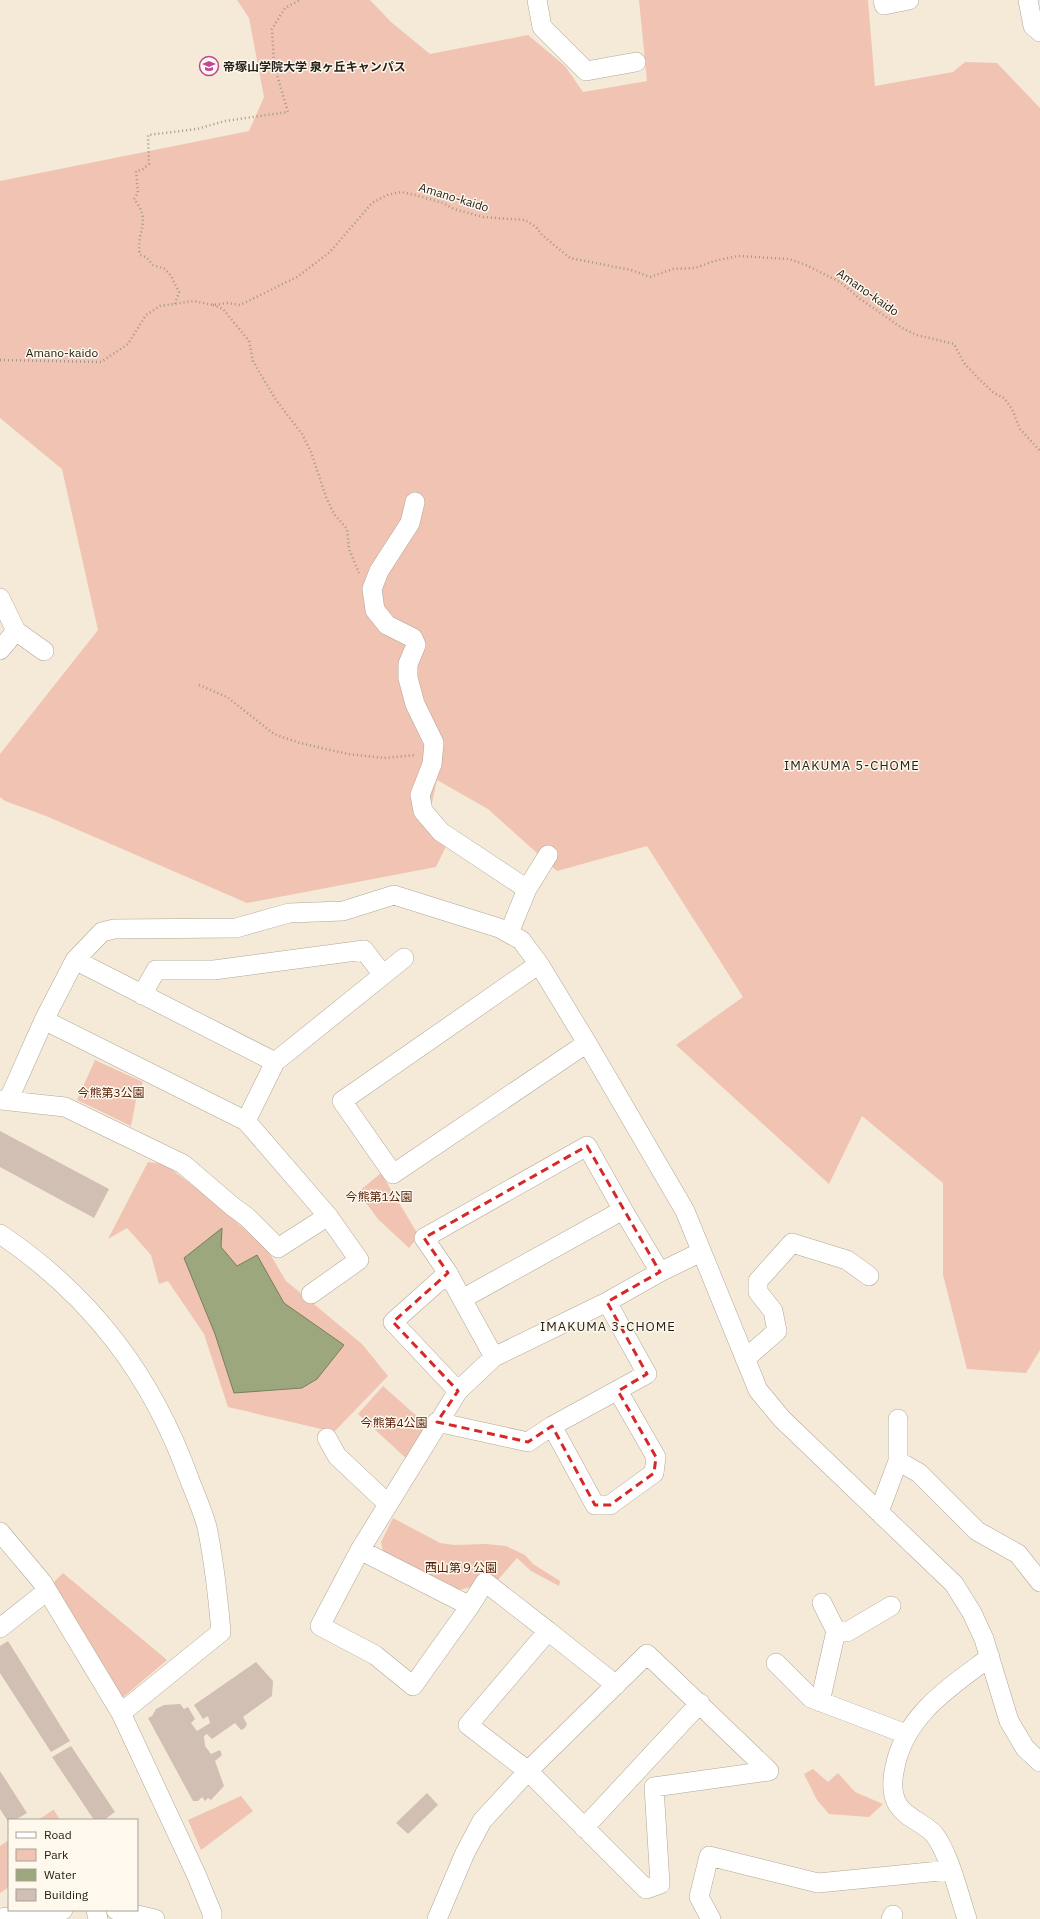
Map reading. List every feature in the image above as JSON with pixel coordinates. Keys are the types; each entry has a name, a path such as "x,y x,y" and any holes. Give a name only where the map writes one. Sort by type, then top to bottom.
{"street":[{"path":"537,0 542,27 586,71 636,62"},
{"path":"883,0 884,5 909,0"},
{"path":"1028,0 1033,26 1040,32"},
{"path":"415,502 410,523 379,571 372,589 375,610 387,625 413,638 416,645 408,664 408,678 415,704 434,743 432,764 420,796 423,811 429,820 441,832 527,889"},
{"path":"0,598 16,631 44,651"},
{"path":"0,650 16,631"},
{"path":"509,933 527,889 548,855"},
{"path":"328,1216 278,1248 247,1217 183,1164 64,1107 4,1100 75,960 102,932 114,928 236,928 289,913 343,911 394,895 499,928 521,940 539,964 587,1043 684,1211 758,1390 782,1419 954,1584 972,1612 990,1657 1009,1721 1025,1748 1040,1762"},
{"path":"142,995 156,970 214,970 364,950 383,975"},
{"path":"246,1121 275,1062 404,958"},
{"path":"75,960 275,1062"},
{"path":"539,964 342,1101 393,1174 587,1043"},
{"path":"44,1020 246,1121 328,1216 359,1260 311,1294"},
{"path":"494,1357 448,1274 424,1238 587,1146 660,1272"},
{"path":"462,1299 623,1210"},
{"path":"0,1234 42,1264 106,1327 139,1374 180,1452 206,1526 221,1632 121,1713"},
{"path":"745,1359 777,1331 773,1311 758,1292 758,1281 792,1243 846,1260 869,1276"},
{"path":"616,1685 485,1582 414,1686 375,1655 320,1626 360,1550 437,1422 458,1391 494,1357 607,1302 660,1272 702,1252"},
{"path":"448,1274 394,1322 458,1391"},
{"path":"437,1422 528,1442 552,1426 647,1374 607,1302"},
{"path":"552,1426 595,1505 610,1505 654,1473 656,1457 618,1391"},
{"path":"879,1512 898,1461 898,1419"},
{"path":"327,1438 337,1456 388,1504"},
{"path":"898,1461 919,1473 977,1531 1018,1554 1040,1582"},
{"path":"0,1532 47,1591 121,1713 196,1874 212,1913 212,1919"},
{"path":"360,1550 470,1606"},
{"path":"0,1628 47,1591"},
{"path":"820,1702 836,1631 822,1603"},
{"path":"836,1631 847,1632 891,1606"},
{"path":"548,1631 468,1725 528,1771 646,1889 660,1884 654,1787 638,1772"},
{"path":"437,1919 465,1853 482,1821 528,1771 648,1654 769,1771 654,1787"},
{"path":"967,1919 945,1853 933,1834 899,1807 894,1794 893,1778 896,1762 906,1734 914,1720 938,1696 990,1657"},
{"path":"776,1663 811,1698 906,1734"},
{"path":"584,1828 700,1704"},
{"path":"711,1919 699,1897 709,1856 818,1883 950,1870"},
{"path":"0,1918 55,1911"},
{"path":"120,1911 155,1919"}],"path":[{"path":"176,304 179,292 171,276 165,269 153,265 146,257 140,255 139,248 144,224 143,213 134,199 138,193 136,171 142,170 149,164 148,135 196,129 225,121 288,112 274,65 272,29 285,8 300,0"},
{"name":"Amano-kaido","path":"0,360 101,362 128,344 146,316 160,306 194,301 213,305 227,303 240,305 297,277 330,252 372,203 387,196 401,192 443,203 454,209 483,217 525,220 536,227 542,235 570,258 631,270 650,277 673,269 695,268 714,261 738,256 789,259 806,265 840,282 859,298 902,328 917,335 954,344 964,363 981,381 1004,398 1012,409 1020,429 1040,451"},
{"path":"213,305 223,309 249,340 253,361 276,400 302,434 311,452 326,497 334,514 347,529 349,549 358,570 363,580 372,589"},
{"path":"199,685 227,697 274,734 300,743 348,754 384,758 412,755 432,758"}],"highlighted area":[{"path":"587,1146 660,1272 607,1302 647,1374 618,1391 656,1457 654,1473 610,1505 595,1505 552,1426 528,1442 437,1422 458,1391 393,1322 448,1273 424,1238"}],"green space":[{"path":"237,0 370,0 391,22 430,54 528,35 565,66 583,92 647,81 639,0 868,0 875,86 953,72 965,62 997,63 1040,108 1040,1350 1026,1373 967,1369 943,1275 943,1183 862,1116 829,1184 676,1045 743,997 647,846 557,871 488,809 437,780 431,807 449,840 436,867 247,903 46,816 5,801 0,797 0,754 98,630 62,469 0,418 0,181 249,131 264,97 249,18"},
{"name":"今熊第3公園","path":"95,1060 143,1082 136,1100 131,1126 77,1100"},
{"path":"148,1162 164,1164 206,1195 267,1249 286,1281 362,1344 388,1376 334,1432 228,1407 204,1334 168,1281 159,1284 151,1255 127,1228 108,1239"},
{"name":"今熊第1公園","path":"381,1173 419,1236 409,1248 378,1219 358,1192"},
{"name":"今熊第4公園","path":"383,1386 429,1427 409,1461 358,1414"},
{"name":"西山第９公園","path":"393,1518 440,1543 454,1545 486,1544 506,1546 525,1555 533,1564 560,1581 559,1586 531,1571 517,1558 496,1582 453,1591 383,1551 381,1542"},
{"path":"63,1573 167,1660 121,1699 53,1583"},
{"path":"813,1769 828,1782 838,1773 855,1792 883,1804 869,1817 829,1814 817,1800 804,1774"},
{"path":"241,1796 253,1811 201,1850 188,1820"},
{"path":"53,1810 59,1819 40,1819"},
{"path":"8,1841 8,1888 0,1893 0,1846"}],"water":[{"path":"222,1228 221,1247 237,1266 257,1255 284,1303 344,1345 317,1379 302,1388 234,1393 215,1334 184,1258"}],"building":[{"path":"0,1131 109,1189 94,1218 0,1167"},
{"path":"8,1641 70,1741 51,1752 0,1673 0,1646"},
{"path":"256,1662 273,1681 272,1696 243,1717 247,1724 245,1728 241,1730 235,1723 212,1739 207,1734 204,1736 205,1746 211,1754 220,1750 222,1755 215,1761 224,1786 211,1800 208,1798 205,1801 202,1797 198,1801 193,1801 148,1718 152,1716 156,1709 164,1705 180,1704 184,1709 188,1707 195,1719 191,1723 197,1731 210,1723 208,1716 203,1719 194,1705"},
{"path":"71,1746 115,1812 105,1819 93,1819 52,1757"},
{"path":"0,1771 27,1813 17,1819 8,1819 8,1821 0,1809"},
{"path":"427,1793 438,1805 408,1834 396,1823"}],"place":[{"name":"帝塚山学院大学 泉ヶ丘キャンパス","path":"209,66"}],"district":[{"name":"IMAKUMA 5-CHOME","path":"852,765"},
{"name":"IMAKUMA 3-CHOME","path":"608,1326"}]}
